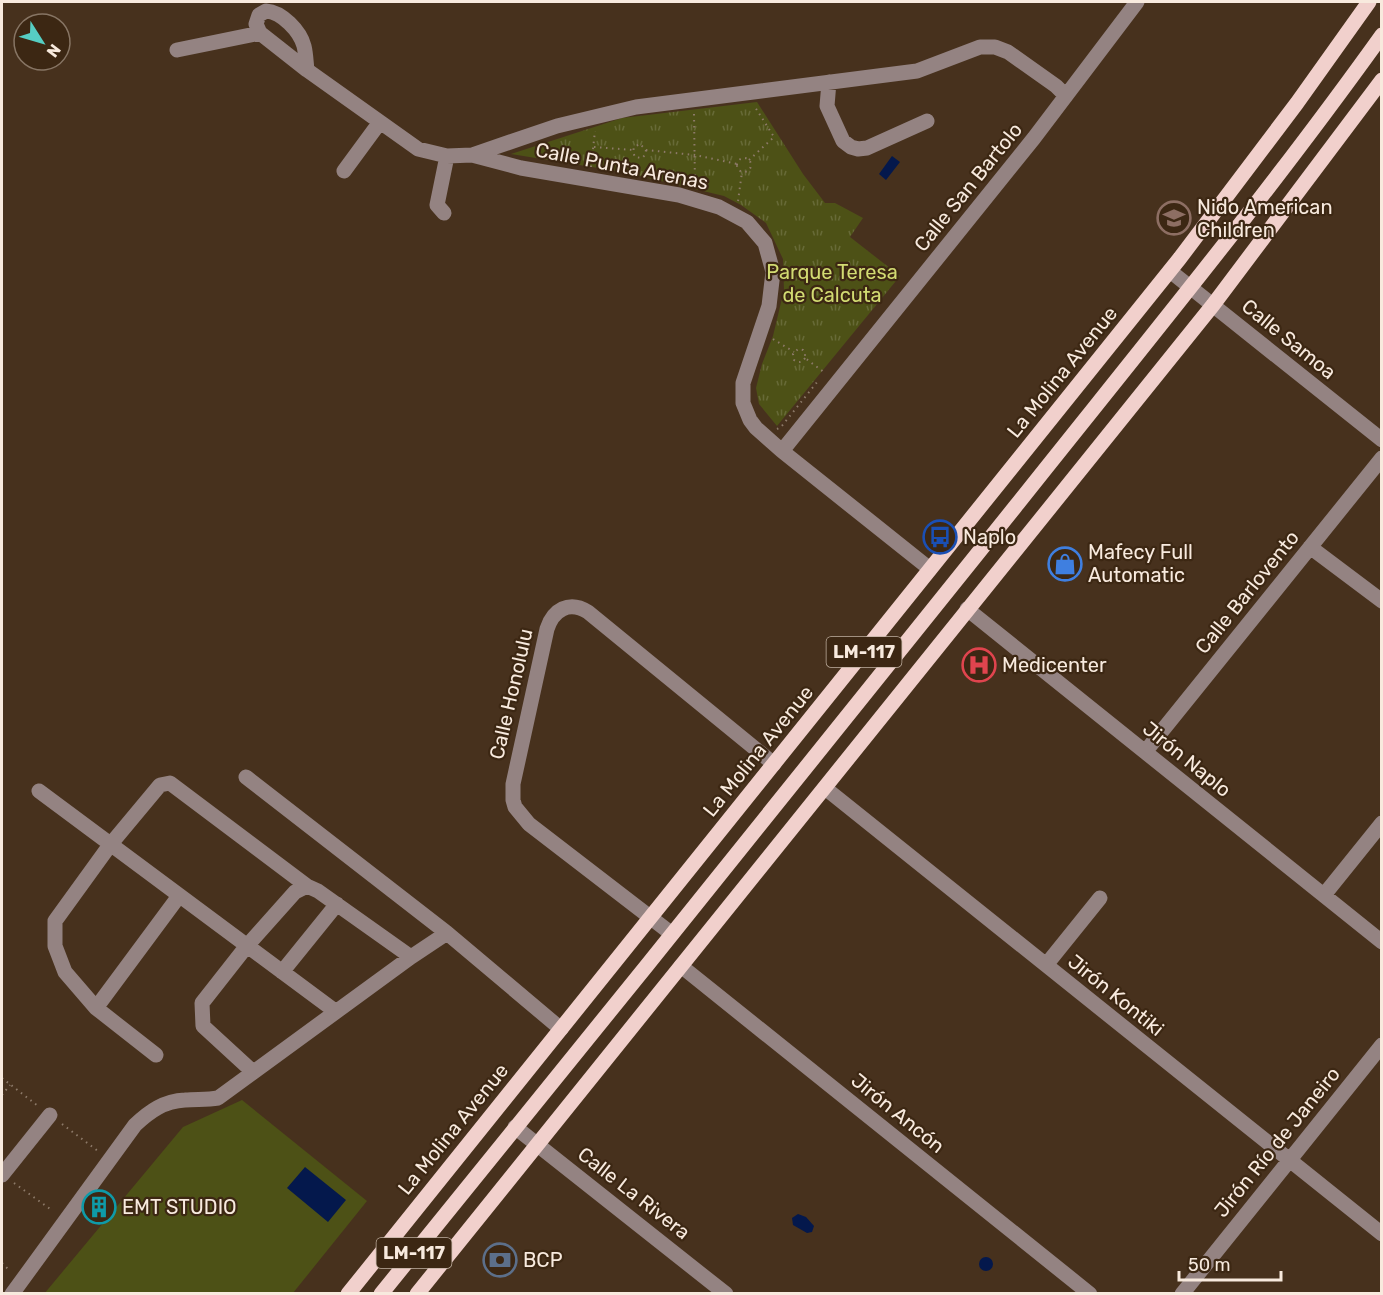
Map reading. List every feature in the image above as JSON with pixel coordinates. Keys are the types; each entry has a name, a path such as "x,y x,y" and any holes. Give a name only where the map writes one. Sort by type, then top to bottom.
{"main road":[{"name":"La Molina Avenue","path":"348,1293 1170,271 1290,112 1364,5"},
{"name":"LM-117","path":"381,1293 1191,287 1283,170 1382,35"},
{"name":"LM-117","path":"417,1293 1213,305 1382,80"},
{"path":"436,1183 446,1213"}],"street":[{"name":"Calle San Bartolo","path":"782,451 1066,96 1137,2"},
{"path":"177,50 260,33 256,24 264,7 279,15 298,33 304,45 307,70"},
{"name":"Calle Punta Arenas","path":"260,33 307,70 418,149 447,156 472,155 557,126 636,107 916,71 980,47 995,47 1008,52 1056,86 1066,96"},
{"path":"829,82 827,106 843,141 851,147 867,148 927,121"},
{"path":"344,171 380,122"},
{"name":"Calle Punta Arenas","path":"472,155 521,168 688,197 729,211 754,228 769,253 773,281 769,306 743,383 743,402 746,412 756,428 782,451 930,568"},
{"path":"444,213 437,205 447,156"},
{"name":"Calle Samoa","path":"1170,271 1382,440"},
{"name":"Calle Barlovento","path":"1145,752 1382,458"},
{"path":"1310,547 1382,602"},
{"name":"Calle Honolulu","path":"672,934 523,819 513,800 513,784 520,744 549,622 557,612 569,606 582,608 774,764"},
{"name":"Jirón Naplo","path":"967,609 1382,942"},
{"path":"246,777 447,933 561,1029"},
{"path":"156,1055 96,1008 65,972 55,946 55,921 110,845 160,785 170,783 307,886 338,904 411,957"},
{"name":"Jirón Kontiki","path":"825,788 1382,1234"},
{"path":"39,792 335,1011"},
{"path":"1324,895 1382,823"},
{"path":"252,1071 210,1035 204,1026 202,1003 246,947 295,892 307,886"},
{"path":"96,1008 179,896"},
{"path":"1046,965 1100,898"},
{"path":"282,972 338,904"},
{"path":"12,1293 135,1125 151,1110 185,1100 205,1101 218,1098 335,1011 447,933"},
{"name":"Jirón Ancón","path":"681,966 1090,1293"},
{"name":"Jirón Río de Janeiro","path":"1182,1293 1382,1045"},
{"path":"2,1174 50,1115"},
{"name":"Calle La Rivera","path":"515,1127 726,1293"}],"path":[{"path":"749,160 774,137 751,100"},
{"path":"693,105 695,190"},
{"path":"590,170 596,125"},
{"path":"633,150 640,144 646,150 695,155 737,164"},
{"path":"593,147 633,150"},
{"path":"633,150 635,157 640,158 645,155 646,150"},
{"path":"737,164 742,159 749,160"},
{"path":"742,172 750,169 749,160"},
{"path":"737,164 738,169 742,172"},
{"path":"737,205 742,172"},
{"path":"771,338 794,352"},
{"path":"776,429 781,427 825,373 805,358 803,350 798,349 792,356 795,361 800,362 805,358"},
{"path":"2,1095 10,1085"},
{"path":"2,1174 65,1220"}],"green space":[{"name":"Parque Teresa de Calcuta","path":"757,102 803,174 825,203 835,203 863,218 850,237 900,276 777,426 759,404 756,388 773,336 784,290 783,259 766,223 724,196 623,172 511,154 622,118"},
{"path":"242,1100 367,1201 293,1293 44,1294 183,1127"}],"water":[{"path":"892,156 900,162 886,180 879,174"},
{"path":"305,1167 346,1200 328,1222 287,1188"},
{"path":"798,1214 806,1217 814,1226 812,1232 807,1233 793,1225 792,1218"},
{"path":"983,1257 989,1257 993,1264 989,1271 983,1271 979,1267 979,1261"}],"place":[{"name":"Nido American Children","path":"1174,218"},
{"name":"Naplo","path":"940,537"},
{"name":"Mafecy Full Automatic","path":"1065,564"},
{"name":"Medicenter","path":"979,665"},
{"name":"EMT STUDIO","path":"99,1207"},
{"name":"BCP","path":"500,1260"}]}
